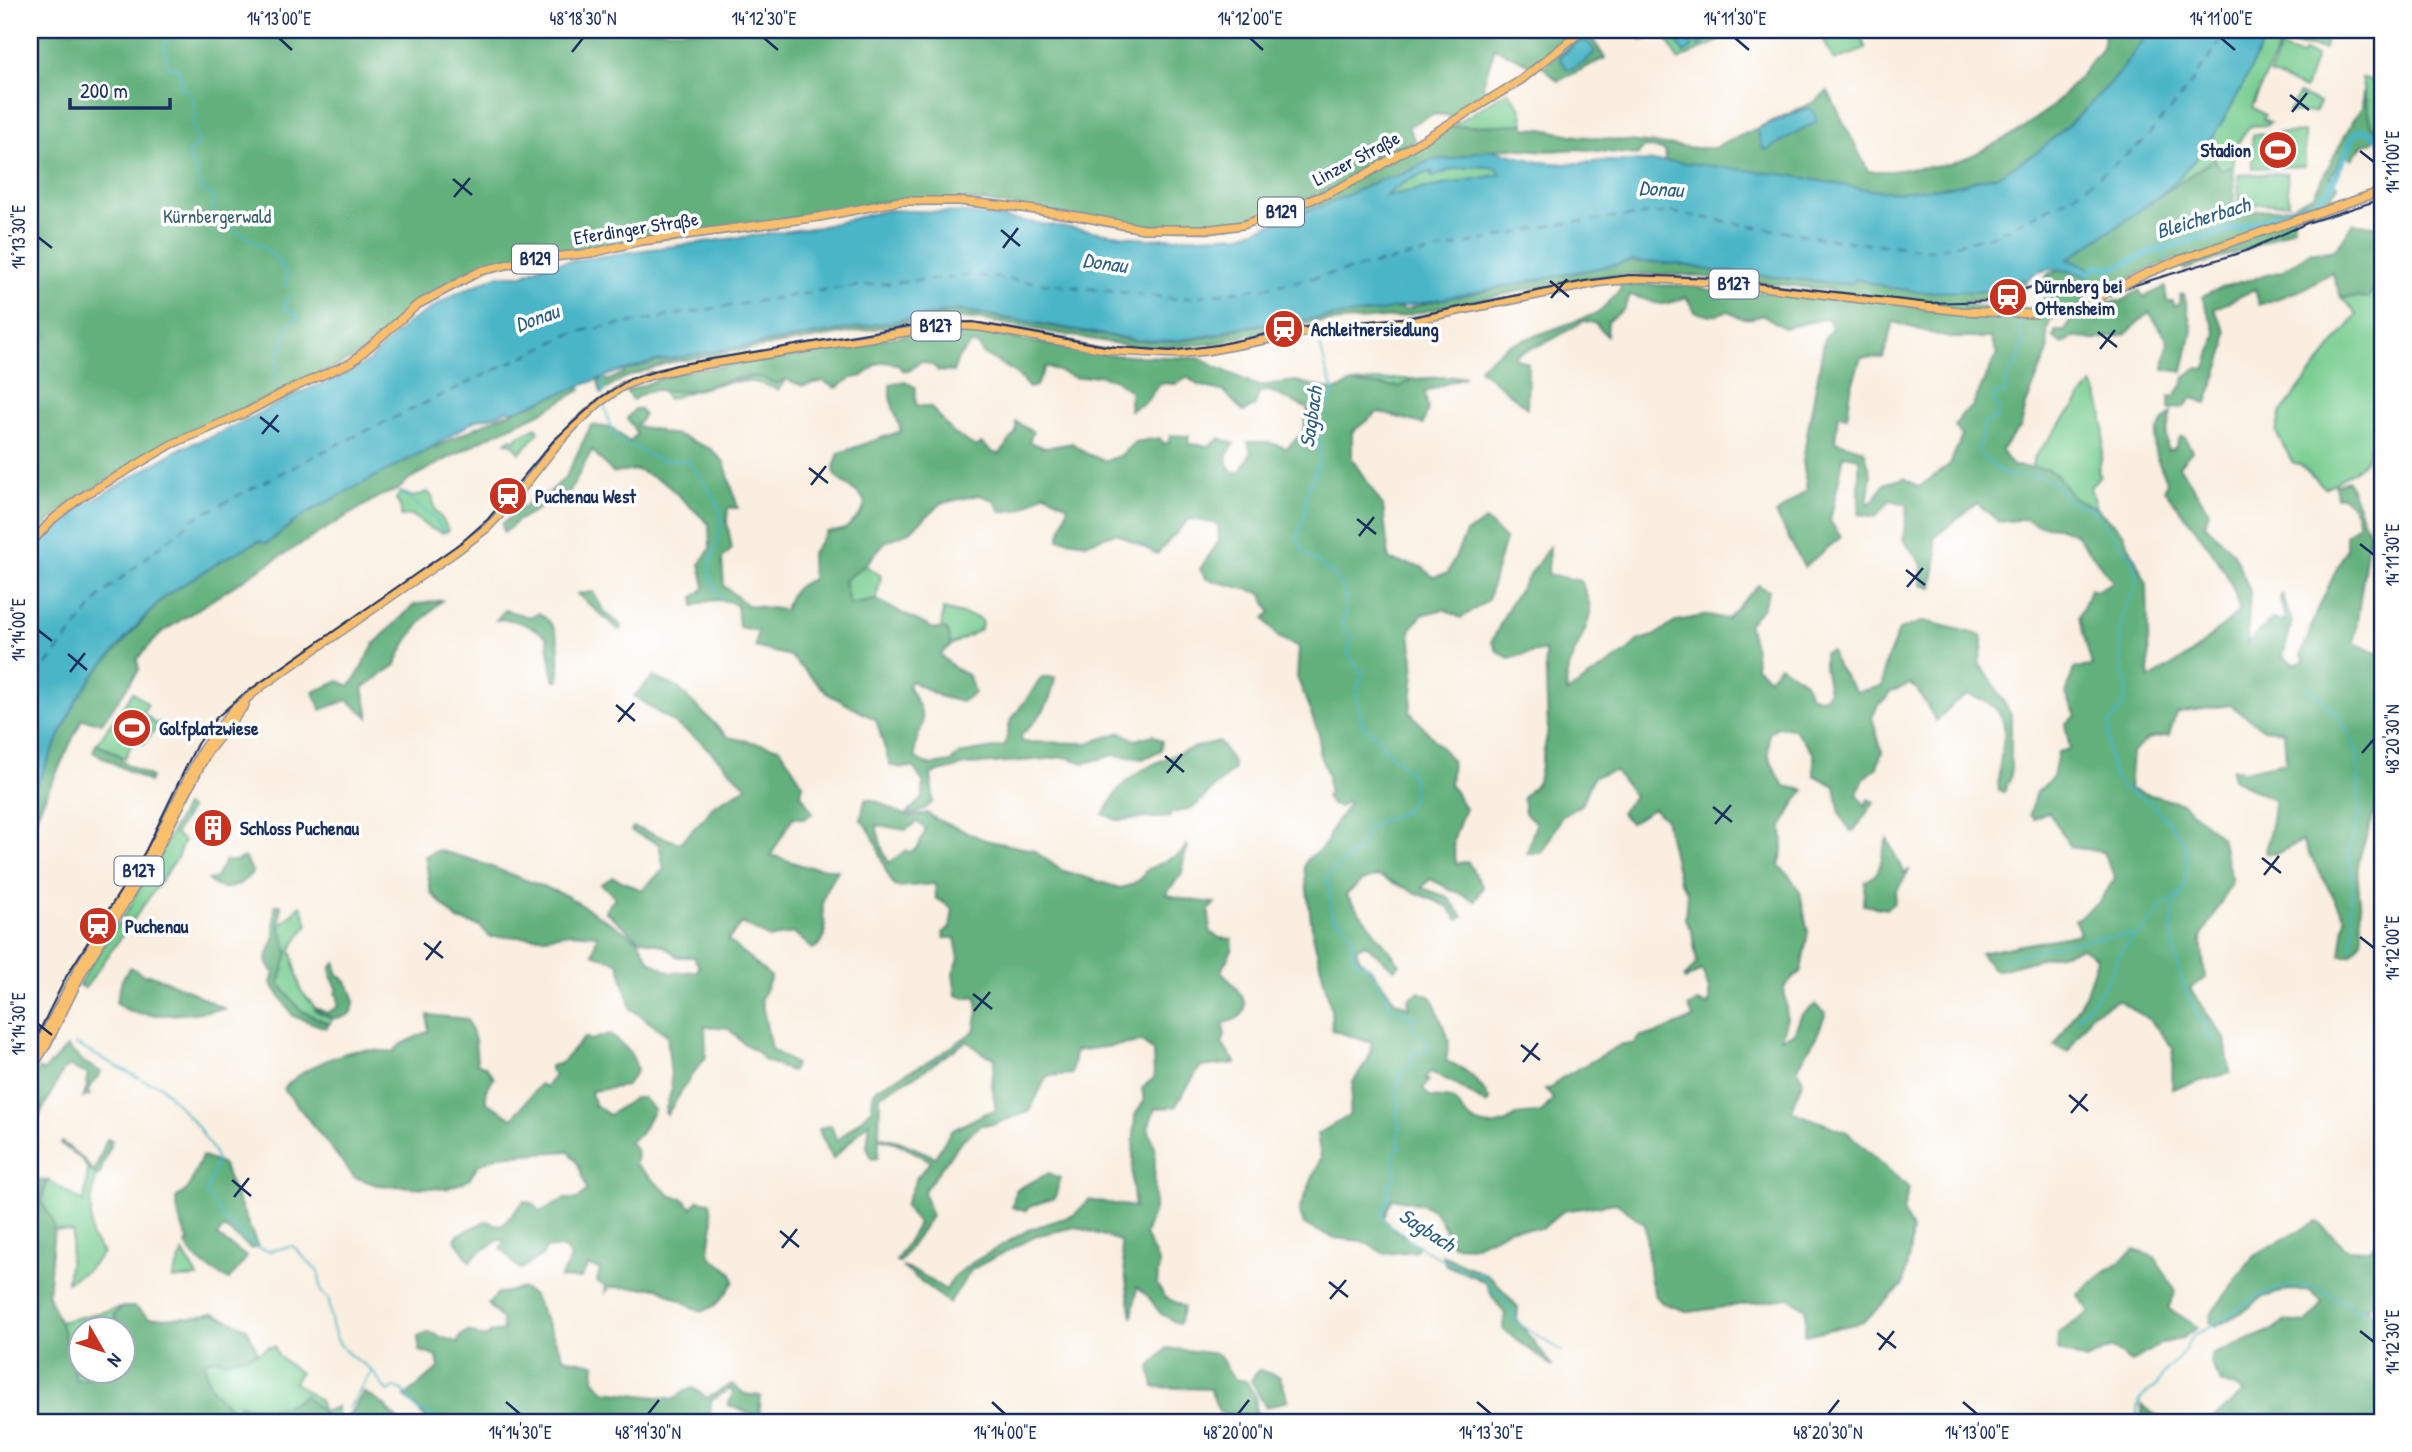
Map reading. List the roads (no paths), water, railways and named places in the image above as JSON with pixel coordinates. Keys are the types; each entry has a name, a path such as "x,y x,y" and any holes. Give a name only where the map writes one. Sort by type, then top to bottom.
{"main road":[{"name":"Linzer Straße","path":"1115,224 1143,229 1221,228 1252,222 1346,185 1490,100 1538,68 1583,30"},
{"path":"2085,304 2151,271 2382,191"},
{"name":"Eferdinger Straße","path":"30,544 53,519 80,498 172,444 352,362 417,305 488,268 542,258 592,253 641,241 819,217 901,201 979,203 1115,224"},
{"name":"B127","path":"30,1062 79,967 150,853 207,743 239,704 486,527 510,504 559,442 599,403 635,381 668,371 943,326 980,327 1117,351 1155,354 1196,352 1316,331 1404,322 1586,285 1639,278 1738,284 1948,309 2033,314"},
{"name":"B127","path":"30,1072 84,969 155,855 211,747 240,710 276,676"}],"water":[{"path":"1713,30 1714,33 1699,47 1688,33"},
{"name":"Donau","path":"2150,30 2267,30 2236,98 2195,160 2160,195 2068,259 2089,268 2088,276 2049,270 2034,274 2028,279 2011,281 1993,291 1920,292 1856,279 1850,284 1833,283 1633,261 1375,312 1256,325 1175,341 1135,340 960,310 656,361 614,373 517,410 507,410 476,420 432,447 306,513 267,543 258,541 165,596 94,675 76,701 30,799 30,561 40,543 65,517 181,448 218,434 368,362 406,324 455,294 499,275 523,275 544,265 819,227 887,210 968,213 1148,239 1241,235 1335,201 1380,180 1401,175 1431,160 1453,159 1493,150 1539,162 1566,164 1606,161 1676,162 1794,176 1868,190 1899,192 1949,187 1999,175 2039,151 2083,112 2120,72","holes":["1477,166 1497,168 1501,174 1385,196 1407,181 1432,171 1430,176 1433,177 1453,169"]},
{"path":"1682,33 1693,47 1684,53 1673,37"},
{"path":"1582,41 1589,43 1595,52 1583,63 1568,70 1559,58"},
{"path":"1806,108 1814,111 1817,123 1767,150 1763,149 1757,129"}],"waterway":[{"path":"166,30 169,38 164,47 169,67 177,69 183,80 180,84 183,89 189,91 198,117 191,120 198,142 188,154 201,189 213,196 214,214 218,222 257,243 274,257 286,274 286,286"},
{"name":"Bleicherbach","path":"2081,269 2089,272 2097,267 2114,268 2156,250 2231,230 2315,202 2330,188 2356,132 2366,130 2382,141"},
{"path":"2156,250 2168,260"},
{"path":"2011,281 2011,291"},
{"path":"273,383 278,366 278,352 286,345 283,331 298,317 296,313 286,310 284,305 289,296"},
{"path":"1978,451 1985,422 1995,420 1999,408 1994,403 1993,396 2005,393 2006,379 2017,362 2024,342 2019,330 2021,317"},
{"name":"Sagbach","path":"1299,531 1305,513 1306,494 1319,462 1321,414 1334,389 1327,373 1317,332"},
{"path":"603,377 603,395"},
{"path":"604,404 616,437 660,460 688,461 713,495 720,510 721,529 712,557 710,576 722,599"},
{"path":"1980,454 2004,475 2036,476 2053,482 2070,502 2092,508 2132,558 2137,578 2134,591 2123,612 2120,633 2122,673 2127,682 2126,697 2121,710 2109,724 2108,750 2113,775 2122,787 2151,803 2185,843 2187,868 2184,891 2174,908 2171,932 2177,965 2188,998 2212,1041"},
{"path":"401,493 434,517 444,532"},
{"name":"Sagbach","path":"1298,533 1304,553 1331,572 1344,590 1346,615 1341,624 1354,639 1348,654 1363,674 1356,691 1362,724 1413,777 1413,797 1407,808 1400,814 1369,827 1361,849 1328,874 1326,880 1329,884 1332,917 1350,932 1356,961 1366,964 1372,975 1379,979 1379,987 1384,990 1391,1007 1414,1016 1413,1029 1420,1033 1429,1046 1426,1054 1418,1050 1411,1053 1413,1061 1410,1068 1402,1073 1396,1086 1400,1105 1396,1112 1400,1128 1400,1147 1392,1153 1395,1167 1393,1181 1387,1185 1389,1198 1382,1212 1383,1217 1388,1224 1418,1246 1465,1272 1483,1276 1493,1293 1502,1294 1504,1301 1514,1312 1513,1320 1562,1351"},
{"path":"2305,687 2322,699 2342,721 2358,753 2360,813 2348,853 2352,872 2351,907 2354,925 2351,949"},
{"path":"2077,1019 2104,986 2123,948 2148,925 2164,904 2182,893"},
{"path":"2000,960 2080,941 2132,936"},
{"path":"75,1044 139,1078"},
{"path":"142,1080 160,1085 198,1127 214,1152 217,1161 206,1193 227,1223 260,1249 269,1251 293,1246 319,1273 321,1292 329,1300 334,1330 344,1350 372,1371 386,1389 389,1391 394,1387 406,1394 417,1410 433,1415 434,1422"},
{"path":"2138,1422 2139,1402 2180,1356 2191,1338 2262,1295 2286,1287 2311,1287 2382,1320"},
{"path":"349,1408 372,1371"},
{"path":"30,1417 37,1422"},
{"path":"341,1422 344,1419"}],"tunnel":[{"path":"2036,314 2081,305"}],"railway":[{"path":"30,1050 67,975 145,852 197,744 216,718 241,696 463,541 488,519 554,440 600,398 630,379 676,365 920,324 973,322 1105,346 1170,351 1217,345 1293,328 1412,317 1585,281 1629,275 1713,278 1929,303 1994,301 2031,287 2049,284 2094,293 2109,293 2246,251 2307,223 2382,199"}],"place":[{"name":"Stadion","path":"2278,150"},
{"name":"Dürnberg bei Ottensheim","path":"2008,297"},
{"name":"Achleitnersiedlung","path":"1284,329"},
{"name":"Puchenau West","path":"508,496"},
{"name":"Golfplatzwiese","path":"132,728"},
{"name":"Schloss Puchenau","path":"213,828"},
{"name":"Puchenau","path":"98,926"}],"park label":[{"name":"Kürnbergerwald","path":"217,216"}]}
